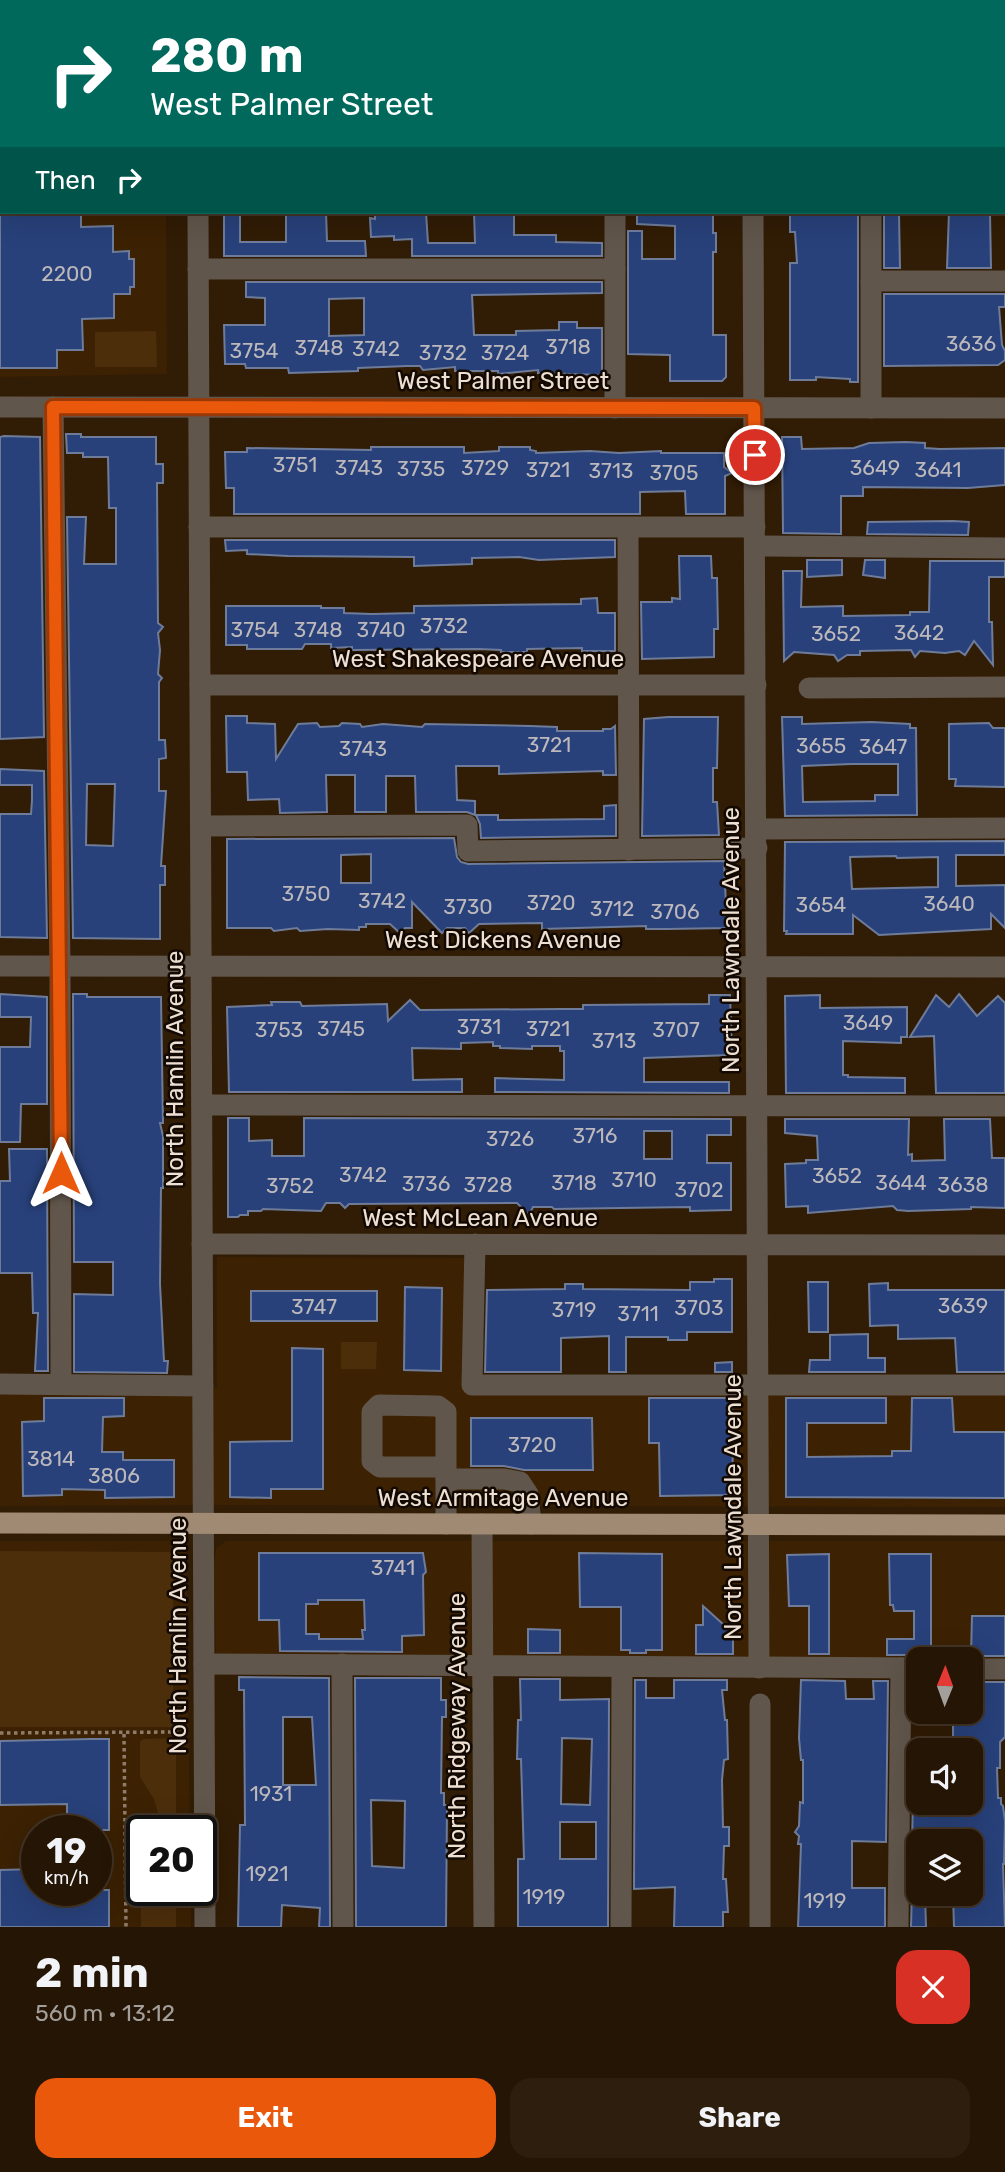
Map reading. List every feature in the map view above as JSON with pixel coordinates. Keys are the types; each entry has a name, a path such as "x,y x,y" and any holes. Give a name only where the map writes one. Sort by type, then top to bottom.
{"main road":[{"name":"West Armitage Avenue","path":"0,1523 1005,1525"}],"street":[{"name":"North Hamlin Avenue","path":"198,214 205,1927"},
{"path":"615,214 615,408"},
{"name":"North Lawndale Avenue","path":"754,214 759,1668"},
{"path":"871,214 871,408"},
{"path":"198,269 615,269"},
{"path":"871,281 1005,281"},
{"name":"West Palmer Street","path":"0,407 1005,408"},
{"path":"53,407 60,966 61,1384"},
{"path":"199,527 628,528 1005,548"},
{"path":"628,528 629,850"},
{"name":"West Shakespeare Avenue","path":"200,685 756,685"},
{"path":"809,688 1005,687"},
{"path":"201,826 467,825 468,851 629,850 757,839 1005,828"},
{"name":"West Dickens Avenue","path":"0,965 1005,967"},
{"path":"202,1105 1005,1106"},
{"name":"West McLean Avenue","path":"202,1244 1005,1245"},
{"path":"475,1244 472,1385 1005,1385"},
{"path":"0,1384 203,1386"},
{"path":"446,1524 446,1473 520,1482 528,1494 531,1524"},
{"name":"North Ridgeway Avenue","path":"482,1524 484,1927"},
{"path":"204,1664 906,1668"},
{"path":"342,1664 343,1927"},
{"path":"621,1927 622,1667"},
{"path":"984,1669 1005,1669"},
{"path":"760,1704 760,1927"},
{"path":"898,1927 907,1724"}],"path":[{"path":"0,1733 178,1732"},
{"path":"124,1734 126,1927"}],"shaded area":[{"path":"0,214 166,214 167,374 0,377"},
{"path":"156,331 157,367 95,367 95,332"},
{"path":"217,1257 473,1258 472,1385 1005,1385 1005,1507 0,1506 0,1387 217,1388"},
{"path":"341,1342 377,1342 376,1369 341,1369"},
{"path":"0,1541 177,1541 186,1545 190,1815 126,1815 126,1906 191,1906 191,1927 0,1927"},
{"path":"226,1541 1005,1541 1005,1668 984,1662 984,1647 906,1647 906,1659 216,1661 216,1548"},
{"path":"0,1551 173,1552 173,1727 0,1727"},
{"path":"176,1738 176,1815 159,1815 154,1799 140,1777 140,1742 143,1739"},
{"path":"141,1906 176,1906 176,1927 141,1927"}],"building":[{"path":"0,214 81,214 81,227 113,226 113,252 129,251 129,259 134,259 134,287 130,287 130,294 114,294 114,318 82,319 83,350 57,350 57,368 0,368"},
{"path":"224,214 240,214 240,242 286,242 286,214 326,214 327,241 365,241 366,256 224,256"},
{"path":"375,214 426,214 428,243 475,243 474,214 514,214 514,235 556,235 556,242 602,243 602,256 412,256 412,239 394,240 394,236 371,237 370,218 375,219"},
{"path":"637,214 713,214 716,252 713,252 713,335 726,335 726,377 722,381 670,381 670,355 628,354 628,231 642,231 642,259 675,259 675,226 637,224"},
{"path":"790,214 858,214 858,382 816,377 816,380 790,380 790,263 797,263 795,232 790,232"},
{"path":"884,214 899,214 900,268 884,268"},
{"path":"949,214 990,214 991,268 947,268"},
{"path":"246,282 602,282 602,293 472,295 474,335 516,335 516,331 559,330 559,322 577,322 577,328 602,328 602,375 538,373 538,370 498,374 498,371 455,371 455,367 423,370 420,366 289,373 288,368 246,368 245,364 225,364 224,325 265,325 265,298 246,297","holes":["364,298 364,335 329,336 329,299"]},
{"path":"884,294 1005,294 1005,307 999,307 1005,360 998,365 884,366"},
{"path":"66,434 81,434 81,437 156,437 156,464 163,464 163,483 157,483 158,623 163,627 158,633 158,674 162,678 159,682 159,740 165,740 166,758 159,759 159,791 166,791 161,866 165,866 165,885 160,885 160,939 73,938 67,517 86,517 84,564 116,564 116,508 109,508 108,457 83,457 83,453 67,453","holes":["87,784 115,784 113,846 86,845"]},
{"path":"0,437 40,437 44,737 0,739"},
{"path":"782,437 801,437 802,449 854,448 869,443 906,442 925,443 925,448 940,449 1005,448 1005,485 968,488 863,487 863,496 841,496 841,534 783,533"},
{"path":"371,447 464,447 464,453 499,451 499,447 530,447 530,450 536,453 724,453 724,467 732,473 725,476 725,514 686,514 685,491 640,492 640,514 234,514 234,488 226,488 225,452 247,452 247,448 371,450"},
{"path":"868,522 969,522 968,535 867,534"},
{"path":"225,540 615,540 615,557 539,560 519,557 472,558 472,564 414,566 414,557 247,554 247,550 226,551"},
{"path":"679,556 711,556 712,578 717,578 718,629 714,629 714,657 642,659 641,602 672,602 672,598 680,599"},
{"path":"807,560 842,560 842,575 807,577"},
{"path":"865,560 885,560 885,578 863,575"},
{"path":"930,561 1005,561 1005,577 989,577 993,665 974,641 965,655 959,651 920,651 915,657 911,650 860,651 860,655 847,655 838,661 834,655 794,652 784,661 783,571 802,571 801,607 843,606 843,616 910,615 910,612 929,612"},
{"path":"597,598 598,613 615,613 615,651 582,651 582,648 527,649 527,652 479,649 352,650 352,647 331,648 331,644 305,644 302,649 247,649 247,645 226,645 226,606 321,606 344,608 344,613 372,614 414,613 414,606 581,604 581,599"},
{"path":"226,716 247,716 247,723 275,724 276,759 298,724 317,723 320,727 339,726 342,723 360,724 362,727 383,724 422,727 425,724 530,726 557,727 557,731 603,731 615,726 616,775 603,775 603,771 499,774 499,766 456,766 457,800 475,801 475,815 467,812 416,812 415,776 386,776 386,812 355,812 355,775 326,775 327,812 280,813 279,799 248,800 247,772 227,772"},
{"path":"718,717 713,802 717,802 719,835 642,836 644,719"},
{"path":"782,717 802,717 802,724 872,722 910,724 910,728 916,728 917,815 785,816","holes":["898,764 898,795 875,795 875,801 803,802 802,766"]},
{"path":"989,723 993,728 1005,728 1005,787 955,786 956,779 949,779 949,724"},
{"path":"0,769 44,771 47,938 0,937 0,814 31,814 32,785 0,785"},
{"path":"616,805 616,836 481,838 476,815 498,815 498,820 604,819 604,806"},
{"path":"454,838 457,857 468,864 724,861 727,928 646,929 646,926 542,929 542,923 479,924 469,933 465,928 447,928 442,933 412,902 412,928 405,928 400,933 390,924 366,924 366,927 359,927 359,930 300,931 297,928 274,931 271,928 227,928 227,839","holes":["371,854 371,883 341,883 341,855"]},
{"path":"1005,841 1005,855 956,855 956,886 1005,885 1005,928 991,914 991,929 879,935 853,915 853,934 786,934 785,842","holes":["850,857 938,857 938,887 852,889"]},
{"path":"0,994 47,997 47,1104 21,1104 20,1142 0,1142 0,1047 30,1047 31,1017 0,1017"},
{"path":"73,994 87,994 87,997 161,997 163,1123 160,1123 163,1136 163,1188 160,1284 167,1373 74,1372 74,1294 113,1295 113,1262 74,1262"},
{"path":"959,994 977,1016 998,996 1005,1003 1005,1093 936,1093 934,1036 910,1037 936,995 949,1007"},
{"path":"709,995 730,995 732,1055 644,1058 644,1082 729,1082 729,1093 495,1092 495,1078 564,1080 564,1051 560,1051 560,1046 500,1048 493,1046 493,1042 461,1043 461,1049 412,1048 413,1080 462,1079 462,1092 229,1092 227,1007 272,1005 271,1002 300,1002 302,1006 387,1004 388,1021 410,1000 420,1010 583,1009 583,1005 709,1004"},
{"path":"820,995 820,1008 907,1007 907,1037 901,1037 901,1043 843,1041 843,1075 905,1078 905,1093 786,1093 785,996"},
{"path":"228,1118 249,1118 249,1141 272,1140 272,1156 304,1156 304,1118 731,1119 731,1135 707,1135 707,1163 731,1163 731,1210 690,1211 690,1207 533,1207 529,1215 517,1203 349,1204 345,1208 340,1203 326,1203 321,1211 263,1209 248,1211 248,1215 228,1217","holes":["644,1131 672,1131 672,1159 644,1159"]},
{"path":"785,1119 909,1119 908,1155 912,1154 912,1161 945,1160 944,1119 990,1119 992,1158 1005,1158 1005,1208 908,1211 897,1210 893,1206 808,1213 808,1206 786,1207 785,1164 818,1160 817,1136 785,1133"},
{"path":"9,1149 47,1149 48,1371 35,1371 38,1313 33,1313 32,1273 0,1273 0,1181 10,1181"},
{"path":"714,1279 732,1279 732,1332 687,1332 687,1340 626,1337 626,1372 609,1372 609,1336 561,1338 561,1372 485,1372 487,1290 565,1289 565,1284 583,1284 583,1289 690,1290 690,1282 714,1282"},
{"path":"808,1282 828,1282 828,1332 809,1332"},
{"path":"888,1283 888,1290 1005,1290 1005,1372 957,1372 955,1338 898,1339 898,1325 870,1326 869,1284"},
{"path":"405,1287 442,1288 441,1371 404,1370"},
{"path":"251,1291 377,1291 377,1321 251,1321"},
{"path":"868,1334 868,1358 885,1358 885,1372 809,1372 810,1360 830,1360 830,1335"},
{"path":"292,1348 323,1349 323,1489 271,1489 271,1498 230,1497 230,1442 292,1441"},
{"path":"732,1362 732,1372 715,1372 715,1363"},
{"path":"44,1398 124,1398 124,1416 103,1417 102,1452 123,1452 123,1460 174,1460 174,1497 105,1498 105,1490 62,1489 62,1495 23,1496 22,1422 44,1421"},
{"path":"649,1398 732,1398 733,1495 660,1496 659,1443 649,1443"},
{"path":"786,1398 886,1398 886,1423 807,1423 807,1457 892,1456 892,1451 911,1451 912,1398 952,1398 954,1432 1005,1432 1005,1498 786,1497"},
{"path":"471,1418 592,1418 593,1470 524,1470 504,1466 471,1466"},
{"path":"259,1553 423,1553 426,1572 423,1575 424,1635 402,1636 402,1652 280,1651 279,1620 259,1620","holes":["318,1600 364,1600 363,1639 319,1639 319,1634 306,1634 306,1604 318,1604"]},
{"path":"579,1553 662,1554 662,1650 630,1653 630,1650 621,1650 621,1607 580,1607"},
{"path":"829,1554 829,1654 809,1654 809,1606 789,1606 787,1555"},
{"path":"889,1554 931,1554 931,1647 906,1647 906,1655 887,1655 887,1639 914,1639 914,1611 894,1611 893,1605 890,1605"},
{"path":"703,1606 724,1625 733,1625 733,1654 696,1654 696,1625 703,1625"},
{"path":"972,1616 1005,1616 1005,1656 984,1656 984,1647 971,1647"},
{"path":"528,1629 560,1630 560,1653 528,1653"},
{"path":"239,1677 329,1678 330,1927 319,1927 320,1908 282,1905 281,1927 238,1927 240,1825 245,1825 244,1690 239,1690","holes":["283,1717 312,1717 316,1785 283,1785"]},
{"path":"355,1678 441,1678 441,1700 446,1700 446,1717 442,1717 441,1793 444,1793 444,1805 447,1805 446,1927 356,1927","holes":["371,1800 405,1801 404,1868 372,1866"]},
{"path":"520,1679 560,1679 560,1700 609,1699 608,1927 518,1927 518,1859 524,1859 521,1759 517,1759 518,1720 521,1720","holes":["562,1738 592,1739 590,1805 561,1804","560,1822 596,1822 596,1859 560,1859"]},
{"path":"635,1680 646,1680 646,1698 674,1698 674,1680 727,1680 727,1690 722,1690 727,1720 728,1759 724,1760 722,1780 723,1827 729,1827 729,1846 724,1846 723,1879 726,1879 728,1912 723,1912 723,1927 674,1927 675,1887 634,1889"},
{"path":"801,1680 845,1681 846,1699 874,1699 873,1681 888,1681 886,1842 852,1841 852,1888 885,1888 885,1927 798,1927 801,1844 798,1844 799,1836 795,1832 799,1826 800,1802 803,1803 803,1760 799,1738"},
{"path":"984,1682 1005,1682 1005,1737 1000,1742 1000,1768 997,1768 998,1798 1001,1798 1005,1821 1005,1927 954,1927 953,1906 983,1906 983,1829 912,1829 913,1815 983,1815 983,1738 953,1738 953,1724 984,1724"},
{"path":"109,1739 109,1815 67,1815 67,1804 0,1805 0,1741"},
{"path":"21,1869 21,1906 109,1906 109,1927 0,1927 0,1870"},
{"path":"912,1906 925,1906 926,1927 911,1927"}],"route":[{"path":"61,1173 53,407 754,408 755,455"}]}
